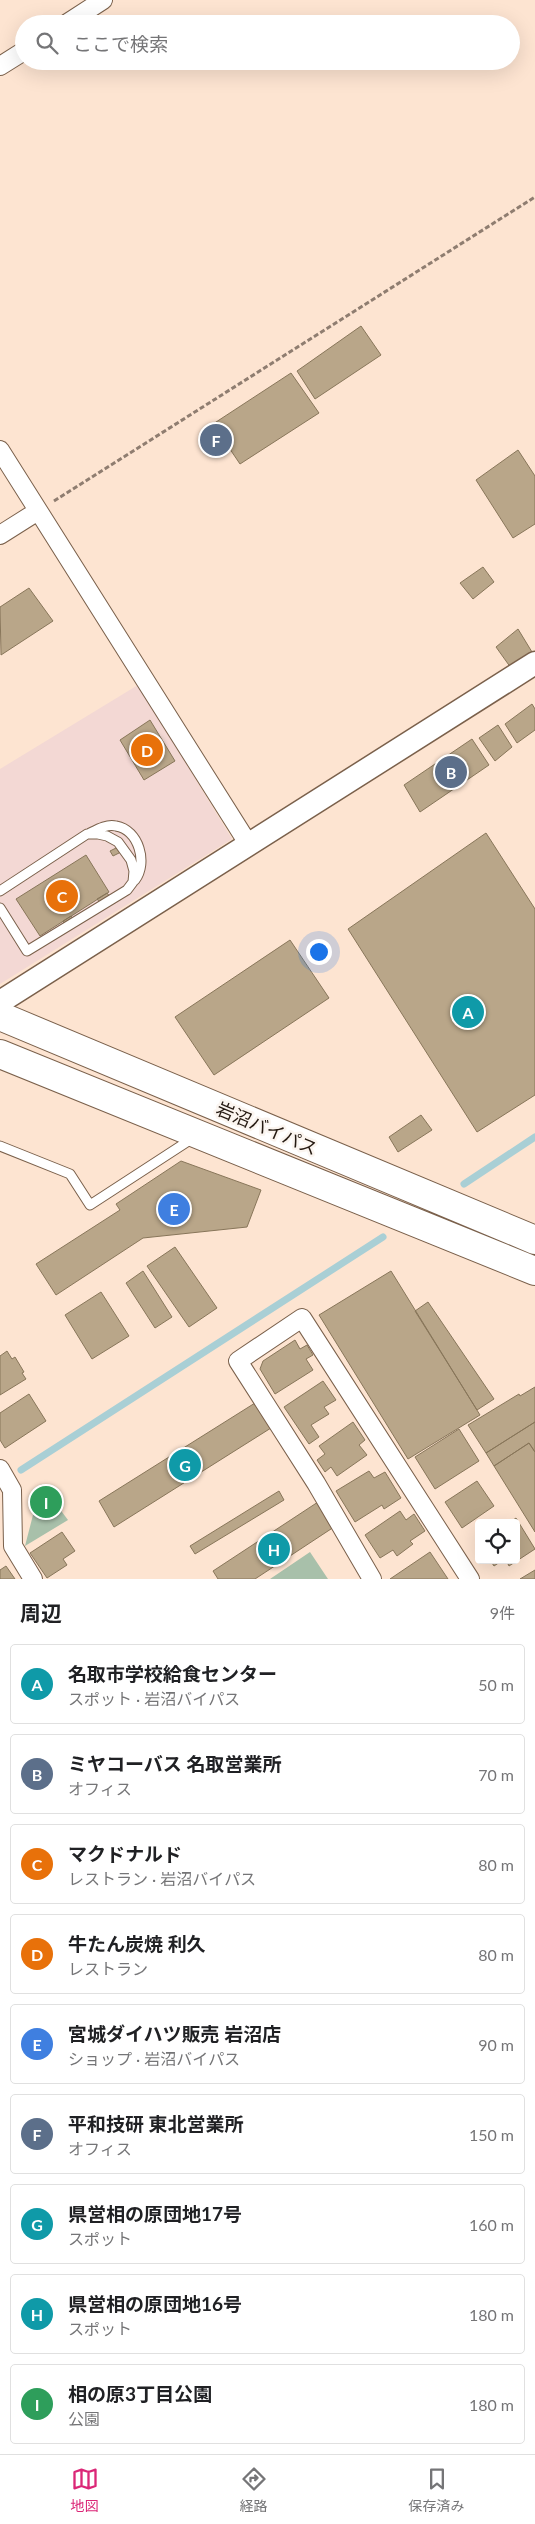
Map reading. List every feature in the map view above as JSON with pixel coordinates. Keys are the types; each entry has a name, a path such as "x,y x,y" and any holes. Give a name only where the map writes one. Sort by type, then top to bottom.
{"highway":[{"name":"岩沼バイパス","path":"0,1016 535,1240"},
{"name":"岩沼バイパス","path":"0,1054 535,1271"}],"street":[{"path":"80,15 103,0"},
{"path":"0,66 15,56"},
{"path":"0,450 249,845"},
{"path":"0,534 38,511"},
{"path":"0,1002 535,663"},
{"path":"372,1579 316,1483 238,1361 302,1318 470,1579"},
{"path":"0,1469 12,1490 13,1546 33,1579"}],"lane":[{"path":"0,891 87,834 103,827 117,826 128,832 142,854 142,864 127,890 28,951 0,908"},
{"path":"87,834 107,836 118,842 131,860 134,871 133,882"},
{"path":"0,1146 70,1174 90,1205 198,1134"}],"path":[{"path":"38,511 535,196"}],"shaded area":[{"path":"138,685 232,839 0,984 0,769"}],"green space":[{"path":"41,1484 68,1520 25,1546"},
{"path":"310,1552 328,1579 270,1579"}],"building":[{"path":"361,326 381,355 315,399 297,371"},
{"path":"291,373 319,413 240,464 213,424"},
{"path":"518,450 535,476 535,524 513,538 476,480"},
{"path":"483,567 494,582 473,599 460,583"},
{"path":"29,588 53,621 1,655 0,607"},
{"path":"518,629 532,652 511,668 496,647"},
{"path":"532,704 535,709 535,730 517,743 505,724"},
{"path":"150,720 175,761 144,780 120,740"},
{"path":"498,725 512,747 495,761 479,738"},
{"path":"472,739 489,765 420,812 404,785"},
{"path":"486,833 535,909 535,1095 477,1132 348,929"},
{"path":"118,847 121,852 113,856 110,851"},
{"path":"86,855 109,892 40,936 16,899"},
{"path":"107,893 111,898 101,904 97,899"},
{"path":"71,916 75,921 66,927 63,921"},
{"path":"290,940 329,998 214,1075 175,1017"},
{"path":"421,1115 432,1130 398,1152 389,1137"},
{"path":"181,1161 261,1190 247,1227 143,1238 56,1295 36,1264 120,1210 116,1204"},
{"path":"175,1247 217,1308 189,1327 147,1266"},
{"path":"143,1271 172,1317 155,1328 126,1283"},
{"path":"391,1271 480,1415 408,1459 319,1315"},
{"path":"101,1292 129,1336 92,1359 65,1315"},
{"path":"428,1302 494,1399 477,1410 415,1311"},
{"path":"295,1340 300,1349 307,1345 313,1355 306,1359 313,1370 275,1394 260,1369 263,1361"},
{"path":"7,1351 12,1359 15,1357 26,1379 0,1395 0,1356"},
{"path":"323,1381 336,1400 324,1407 329,1414 311,1425 319,1437 309,1444 284,1407"},
{"path":"535,1387 535,1422 486,1453 468,1425 519,1394 520,1396"},
{"path":"29,1394 46,1421 5,1448 0,1440 0,1413"},
{"path":"255,1403 271,1428 114,1527 99,1501"},
{"path":"353,1422 365,1440 359,1445 367,1455 337,1476 331,1467 325,1472 317,1460 325,1454 319,1446"},
{"path":"535,1422 535,1452 529,1443 494,1466 486,1453"},
{"path":"459,1429 479,1461 435,1489 415,1457"},
{"path":"529,1443 535,1452 535,1532 494,1466"},
{"path":"369,1471 374,1478 385,1472 401,1498 384,1509 382,1505 355,1522 336,1491"},
{"path":"477,1481 494,1506 462,1528 445,1502"},
{"path":"279,1491 284,1500 195,1554 190,1546"},
{"path":"318,1502 334,1527 255,1579 218,1579 213,1571"},
{"path":"400,1511 406,1520 414,1514 425,1531 410,1541 413,1544 397,1556 393,1550 380,1558 365,1535"},
{"path":"520,1525 535,1549 520,1559"},
{"path":"62,1532 75,1551 63,1559 67,1565 47,1578 30,1553"},
{"path":"430,1552 448,1579 390,1579"},
{"path":"6,1566 15,1579 0,1579 0,1570"},
{"path":"535,1570 535,1579 520,1579"}],"waterway":[{"path":"464,1184 535,1137"},
{"path":"21,1470 383,1237"}],"place":[{"name":"平和技研 東北営業所","path":"216,440"},
{"name":"牛たん炭焼 利久","path":"147,750"},
{"name":"ミヤコーバス 名取営業所","path":"451,772"},
{"name":"マクドナルド","path":"62,896"},
{"name":"名取市学校給食センター","path":"468,1012"},
{"name":"宮城ダイハツ販売 岩沼店","path":"174,1209"},
{"name":"県営相の原団地17号","path":"185,1465"},
{"name":"相の原3丁目公園","path":"46,1502"},
{"name":"県営相の原団地16号","path":"274,1549"}]}
